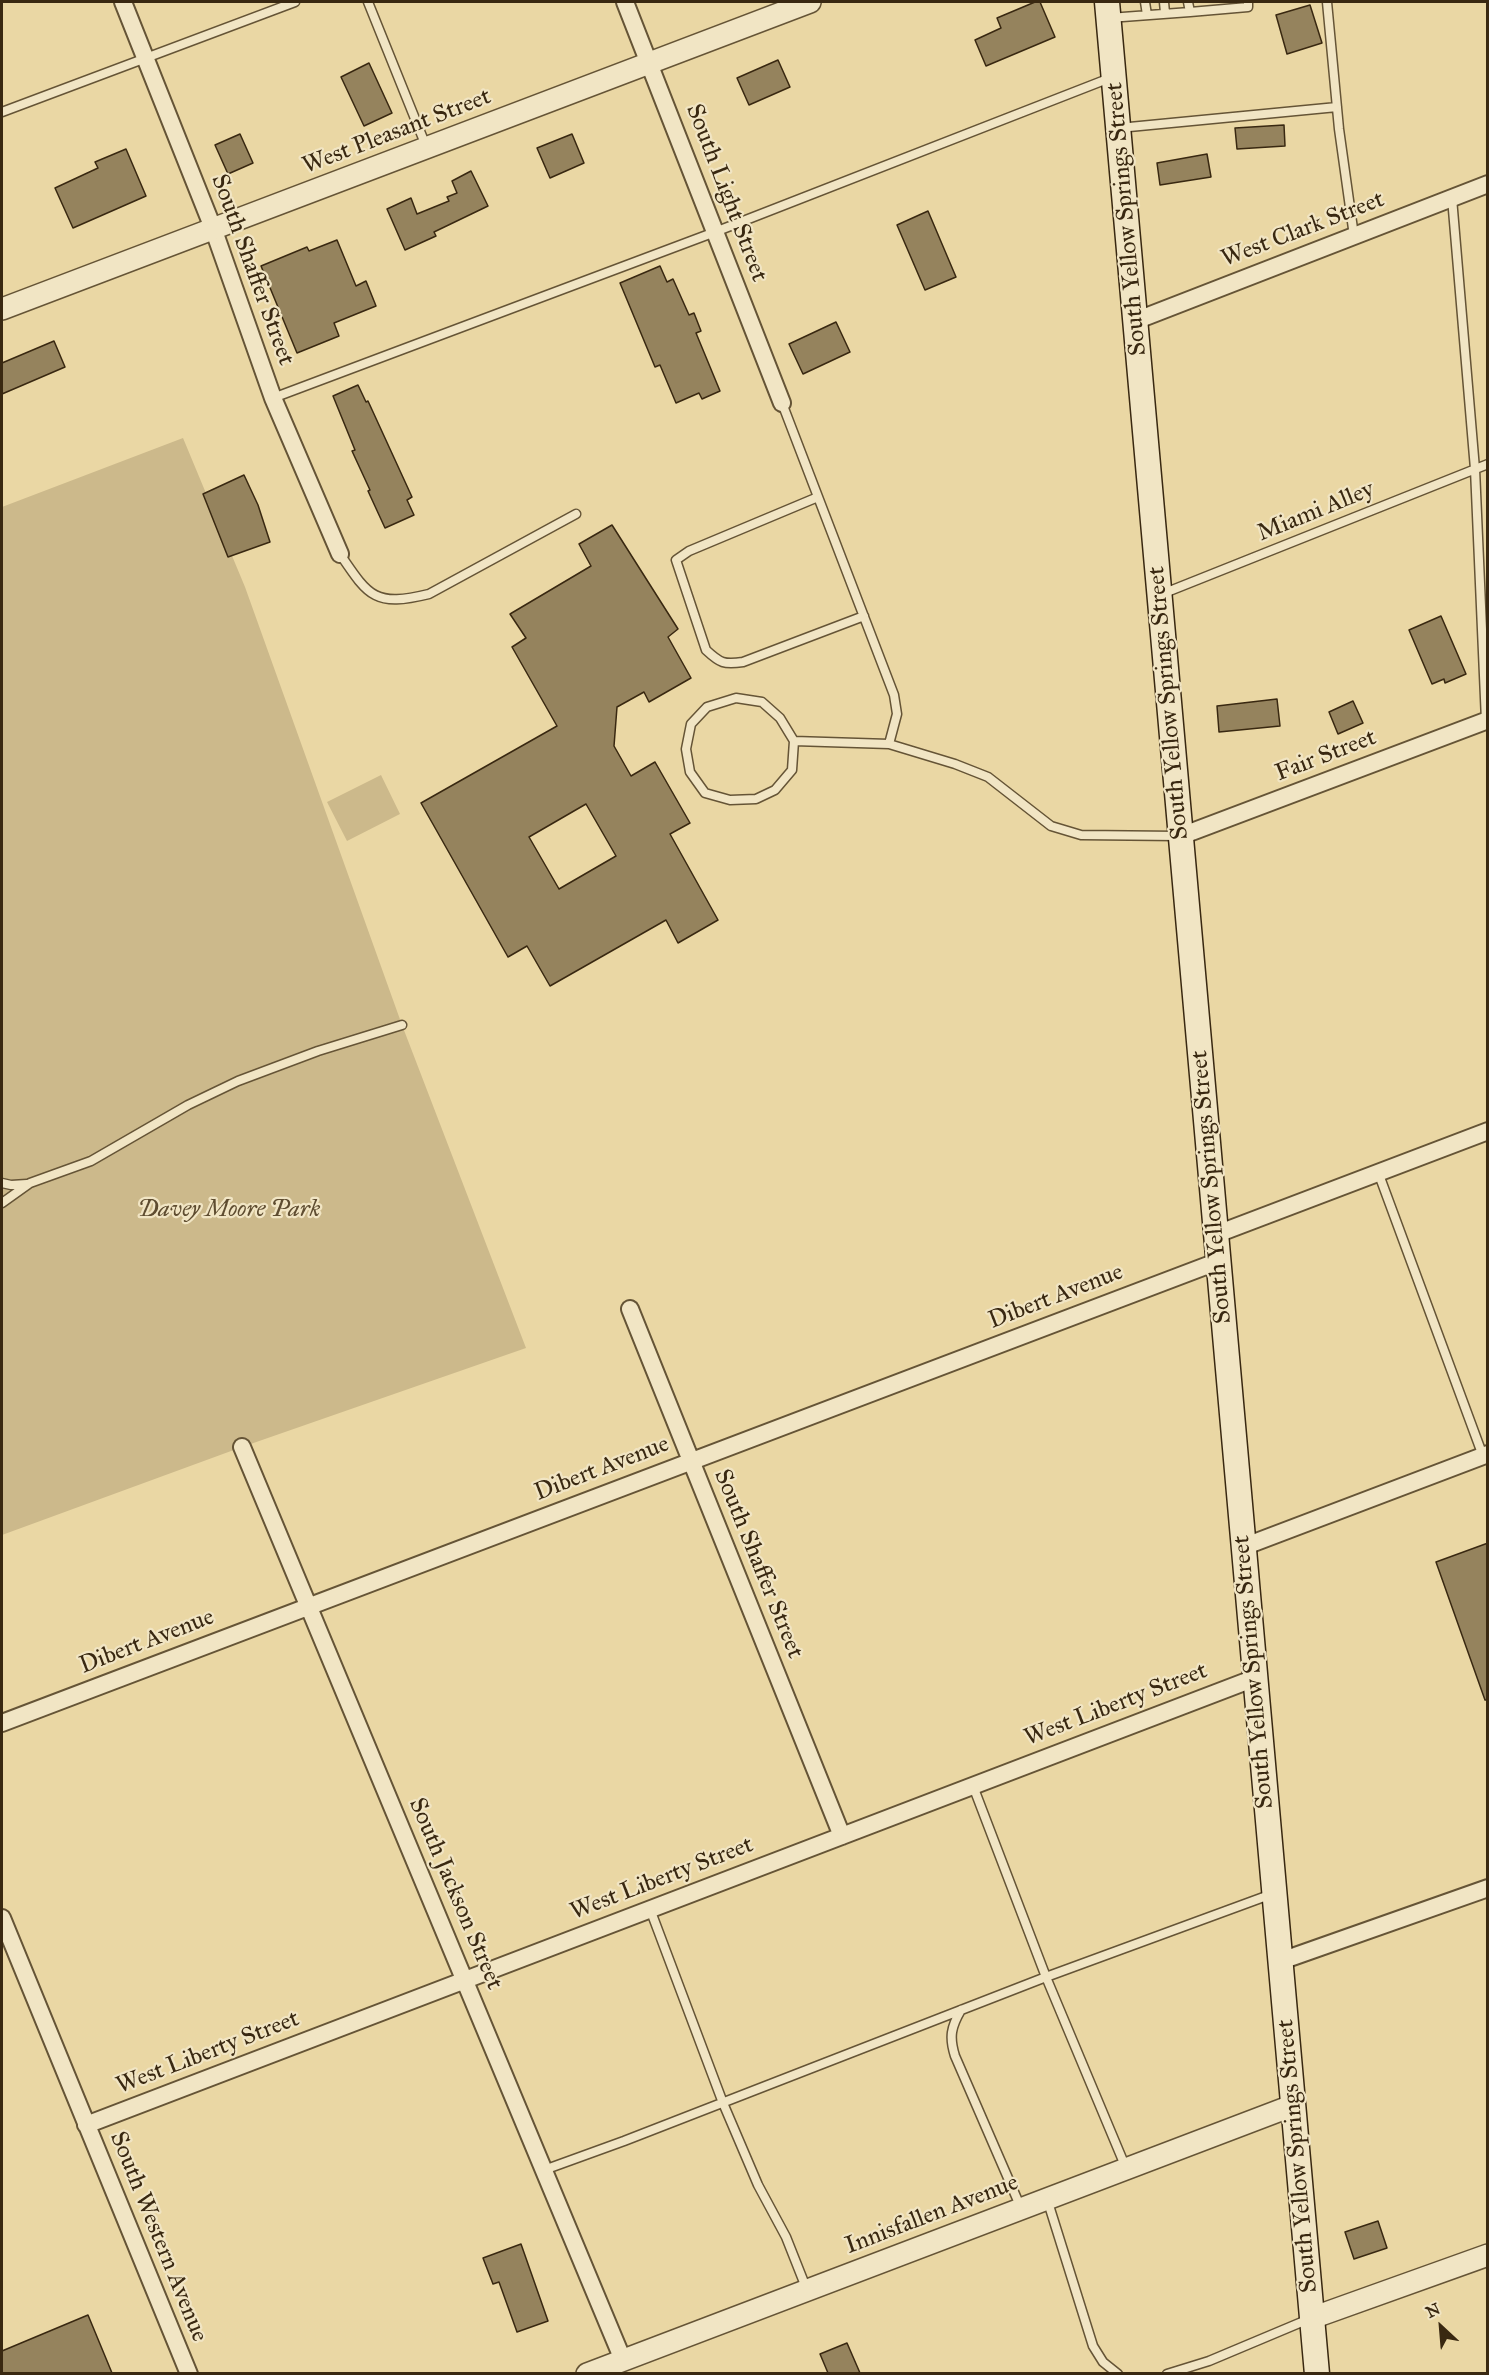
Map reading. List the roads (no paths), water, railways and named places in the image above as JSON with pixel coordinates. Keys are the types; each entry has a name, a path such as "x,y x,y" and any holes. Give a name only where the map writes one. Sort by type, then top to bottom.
{"main road":[{"name":"South Yellow Springs Street","path":"1108,10 1317,2373"}],"street":[{"name":"South Shaffer Street","path":"123,2 213,228 273,398 340,554"},
{"name":"South Light Street","path":"625,2 782,403"},
{"name":"West Pleasant Street","path":"2,309 810,2"},
{"name":"West Clark Street","path":"1135,321 1488,184"},
{"name":"Fair Street","path":"1181,836 1487,720"},
{"path":"1216,1234 1488,1131"},
{"name":"Dibert Avenue","path":"2,1724 1219,1261"},
{"name":"South Shaffer Street","path":"630,1310 842,1836"},
{"name":"South Jackson Street","path":"242,1447 544,2170 615,2366"},
{"path":"1243,1547 1485,1455"},
{"name":"West Liberty Street","path":"86,2125 1255,1678"},
{"path":"1281,1961 1488,1888"},
{"name":"South Western Avenue","path":"2,1918 189,2373"},
{"name":"Innisfallen Avenue","path":"588,2373 615,2366 807,2290 1294,2105"},
{"path":"1312,2318 1488,2255"}],"lane":[{"path":"2,112 295,2"},
{"path":"368,2 427,148"},
{"path":"1145,2 1147,15"},
{"path":"1164,2 1165,13"},
{"path":"1188,2 1190,12"},
{"path":"1108,10 1147,15 1248,7 1248,2"},
{"path":"1328,2 1337,107 1354,236"},
{"path":"273,398 715,232 1114,76"},
{"path":"1119,128 1337,107"},
{"path":"1452,198 1475,469 1487,720"},
{"path":"782,403 894,695 897,714 889,744"},
{"name":"Miami Alley","path":"1160,595 1488,464"},
{"path":"818,497 689,551 676,560 706,650 726,665 743,662 864,616"},
{"path":"340,554 361,586 379,599 404,600 429,594 576,514"},
{"path":"736,698 762,702 780,718 794,741 792,770 775,790 756,799 730,800 705,793 690,772 686,749 691,724 707,707 736,698"},
{"path":"794,741 889,744 955,764 988,777 1051,826 1081,835 1181,836"},
{"path":"2,1183 12,1185 30,1183 91,1161 188,1105 238,1081 402,1025"},
{"path":"1378,1172 1485,1455"},
{"path":"2,1203 30,1183"},
{"path":"973,1786 1046,1977 1126,2169"},
{"path":"544,2170 1046,1977 1275,1893"},
{"path":"650,1909 723,2103 758,2185 786,2237 807,2290"},
{"path":"961,2010 951,2027 950,2042 976,2108 1022,2208"},
{"path":"1046,2199 1094,2346 1103,2362 1118,2373"},
{"path":"1167,2373 1209,2361 1312,2318"}],"park label":[{"name":"Davey Moore Park","path":"229,1210"}]}
